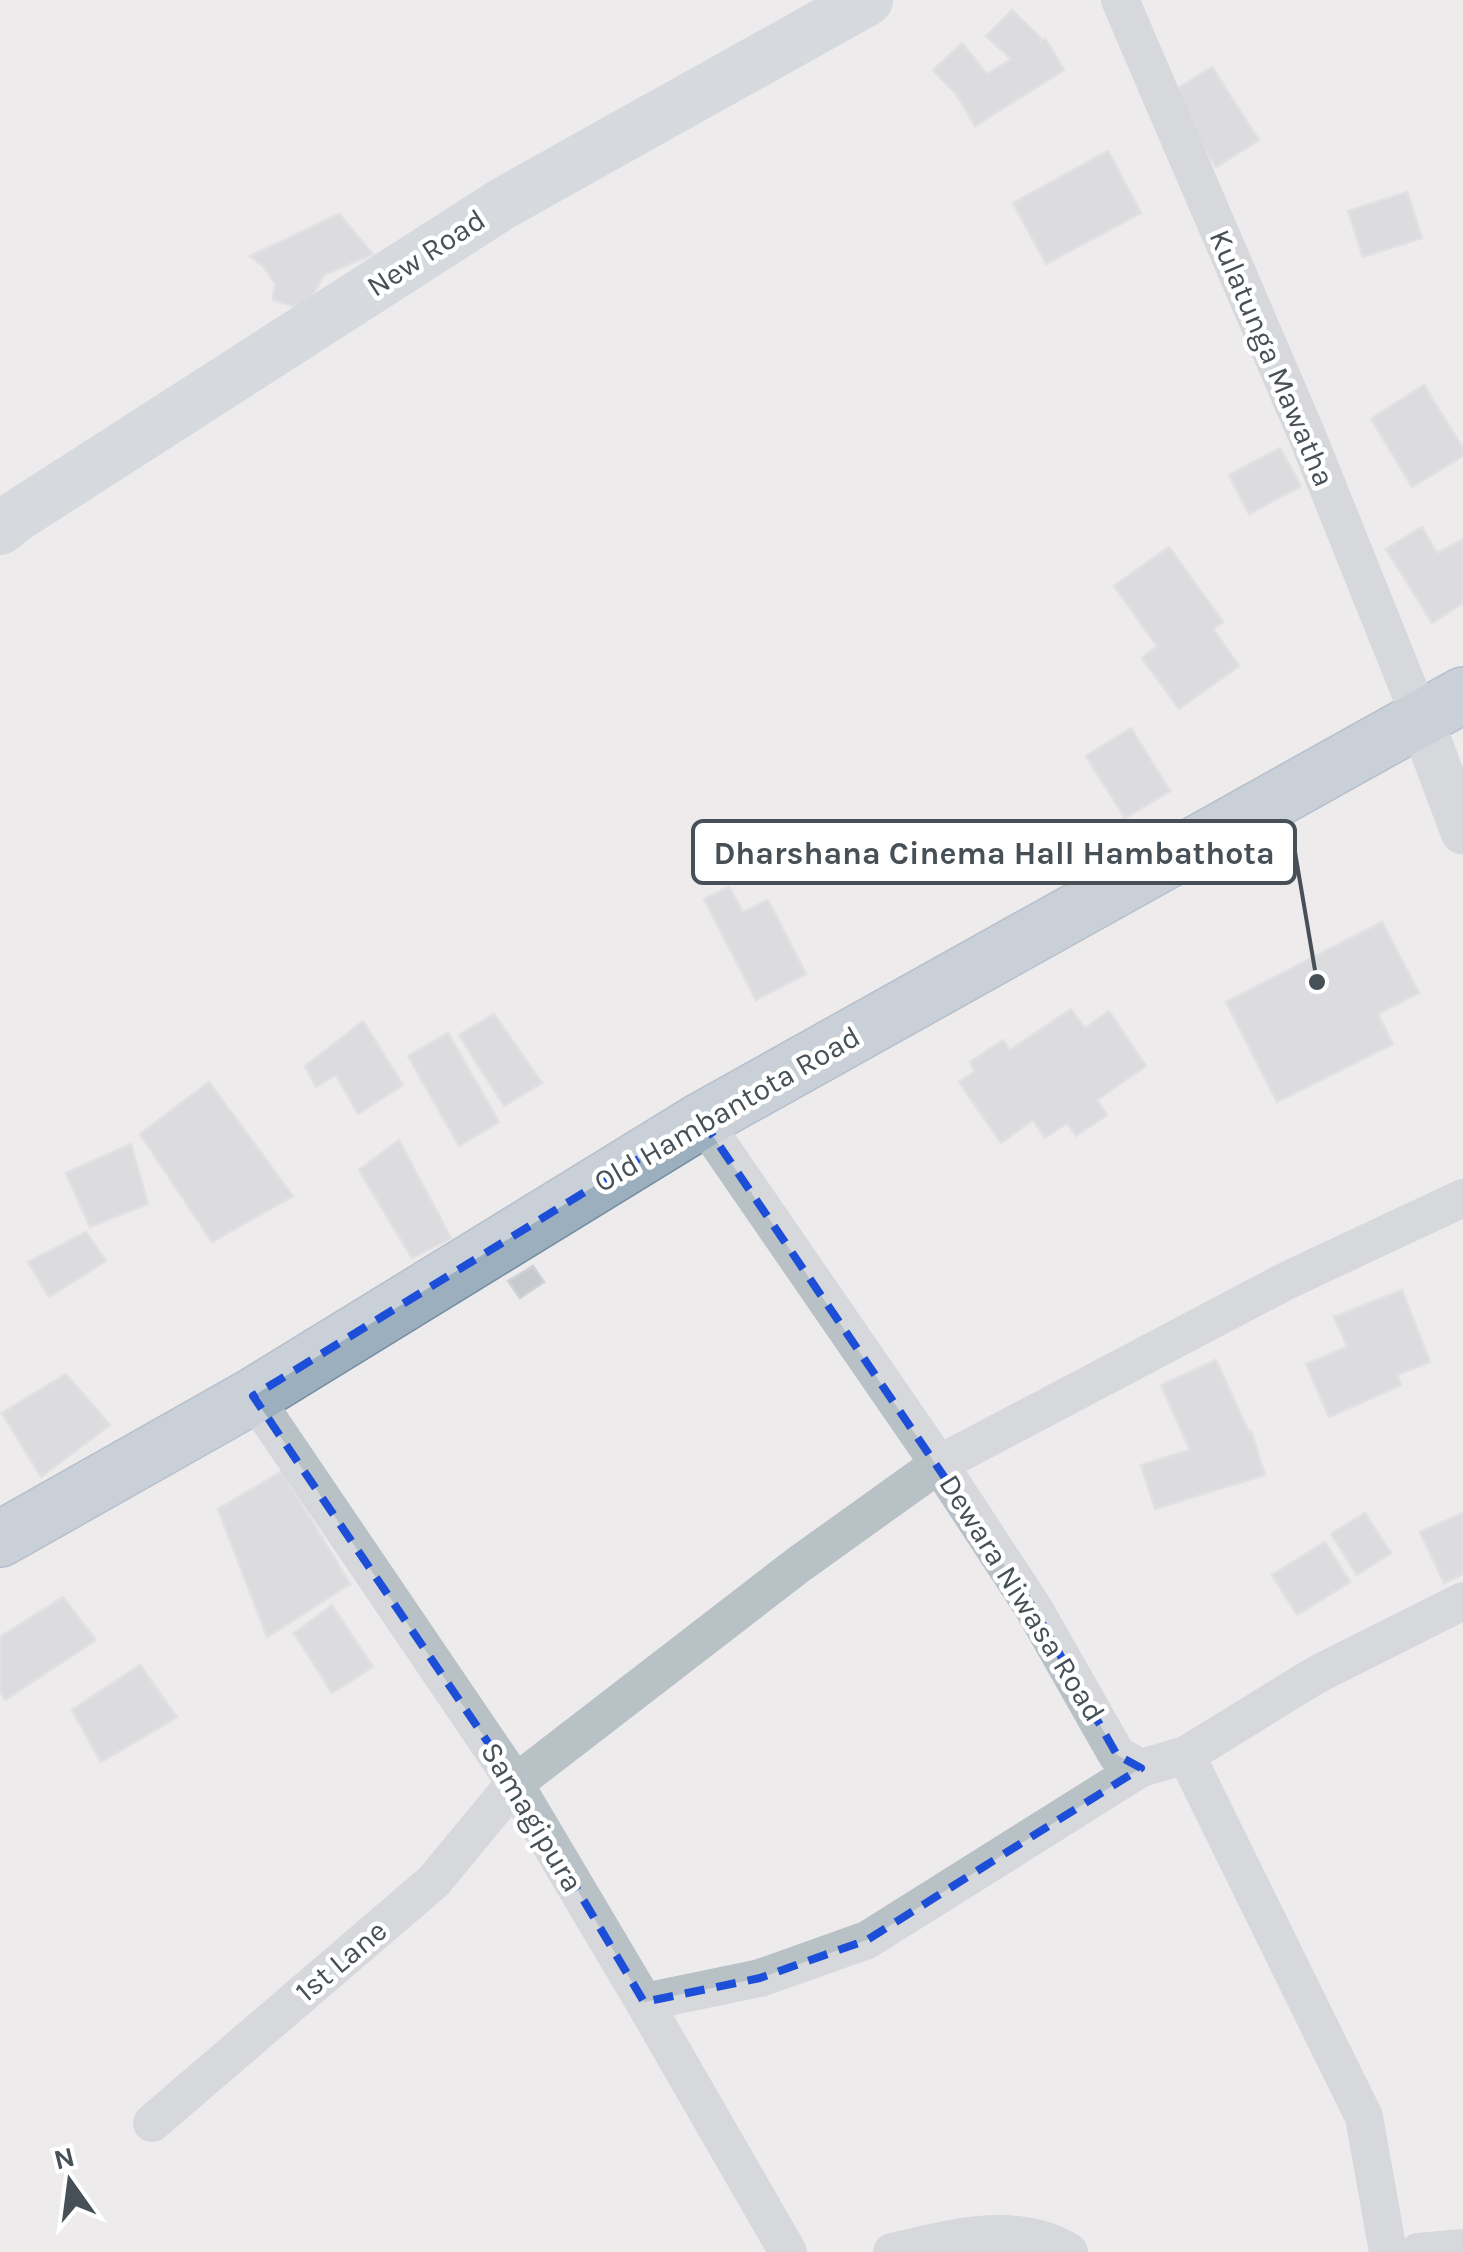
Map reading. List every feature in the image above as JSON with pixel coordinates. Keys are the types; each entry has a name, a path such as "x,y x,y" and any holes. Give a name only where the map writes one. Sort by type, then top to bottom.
{"highway":[{"name":"Old Hambantota Road","path":"0,1539 254,1396 702,1120 1442,706"}],"main road":[{"name":"New Road","path":"5,511 502,204 868,0"}],"street":[{"name":"Kulatunga Mawatha","path":"1120,0 1308,438 1442,706"},
{"path":"1442,706 1463,832"},
{"name":"Dewara Niwasa Road","path":"702,1120 940,1464 1034,1608 1117,1755 1142,1768"},
{"name":"1st Lane","path":"152,2123 434,1882 514,1784 798,1565 940,1464 1286,1281 1463,1198"},
{"name":"Samagipura","path":"254,1396 514,1784 788,2252"},
{"path":"644,2002 760,1978 867,1940 1142,1768 1186,1754 1316,1675 1463,1601"},
{"path":"1186,1754 1364,2117 1388,2252"},
{"path":"892,2252 960,2236 1027,2234 1069,2252"},
{"path":"1418,2252 1463,2248"}],"highlighted area":[{"path":"702,1120 1034,1609 1117,1755 1141,1768 867,1940 760,1978 644,2002 504,1766 253,1396"}],"building":[{"path":"1012,10 1042,39 1039,42 1045,38 1064,70 975,126 956,94 933,70 962,43 987,74 1011,59 986,36"},
{"path":"1212,67 1259,140 1216,167 1169,94"},
{"path":"1108,151 1141,213 1046,264 1013,203"},
{"path":"1407,192 1422,238 1363,257 1348,211"},
{"path":"339,214 373,254 324,275 308,303 293,306 273,300 275,283 250,256"},
{"path":"1424,385 1463,448 1463,456 1412,487 1371,419"},
{"path":"1280,448 1301,486 1249,514 1229,475"},
{"path":"1422,527 1437,553 1463,539 1463,603 1432,623 1386,549"},
{"path":"1169,547 1223,622 1213,629 1239,666 1179,709 1142,658 1157,646 1114,586"},
{"path":"1131,728 1170,791 1125,818 1086,756"},
{"path":"729,887 743,912 768,900 806,974 756,1000 704,899"},
{"path":"1382,922 1419,993 1378,1014 1393,1044 1277,1102 1226,1002"},
{"path":"1071,1009 1085,1028 1109,1011 1146,1066 1097,1100 1107,1115 1076,1136 1067,1123 1045,1138 1033,1120 1001,1143 959,1082 975,1071 970,1062 1003,1040 1010,1050"},
{"path":"494,1014 542,1083 504,1106 459,1035"},
{"path":"363,1021 403,1085 358,1114 336,1075 316,1087 305,1066"},
{"path":"448,1033 499,1122 459,1146 408,1056"},
{"path":"209,1082 293,1196 212,1242 140,1134"},
{"path":"399,1140 451,1238 412,1258 359,1170"},
{"path":"131,1144 148,1204 90,1227 66,1173"},
{"path":"86,1232 106,1261 49,1297 28,1262"},
{"path":"533,1266 544,1282 520,1298 508,1281"},
{"path":"1402,1290 1430,1362 1397,1375 1401,1385 1329,1417 1306,1364 1347,1347 1334,1317"},
{"path":"1216,1360 1251,1431 1265,1475 1155,1509 1141,1465 1190,1450 1161,1385"},
{"path":"66,1374 110,1425 41,1477 2,1413"},
{"path":"282,1471 350,1584 267,1637 218,1509"},
{"path":"1365,1513 1391,1553 1357,1575 1331,1534"},
{"path":"1463,1513 1463,1574 1444,1583 1420,1532"},
{"path":"1325,1542 1350,1582 1297,1615 1272,1575"},
{"path":"63,1597 96,1640 5,1700 0,1692 0,1637"},
{"path":"332,1605 373,1667 332,1693 294,1633"},
{"path":"140,1665 177,1717 101,1762 72,1710"}],"place":[{"name":"Dharshana Cinema Hall Hambathota","path":"1317,982"}]}
